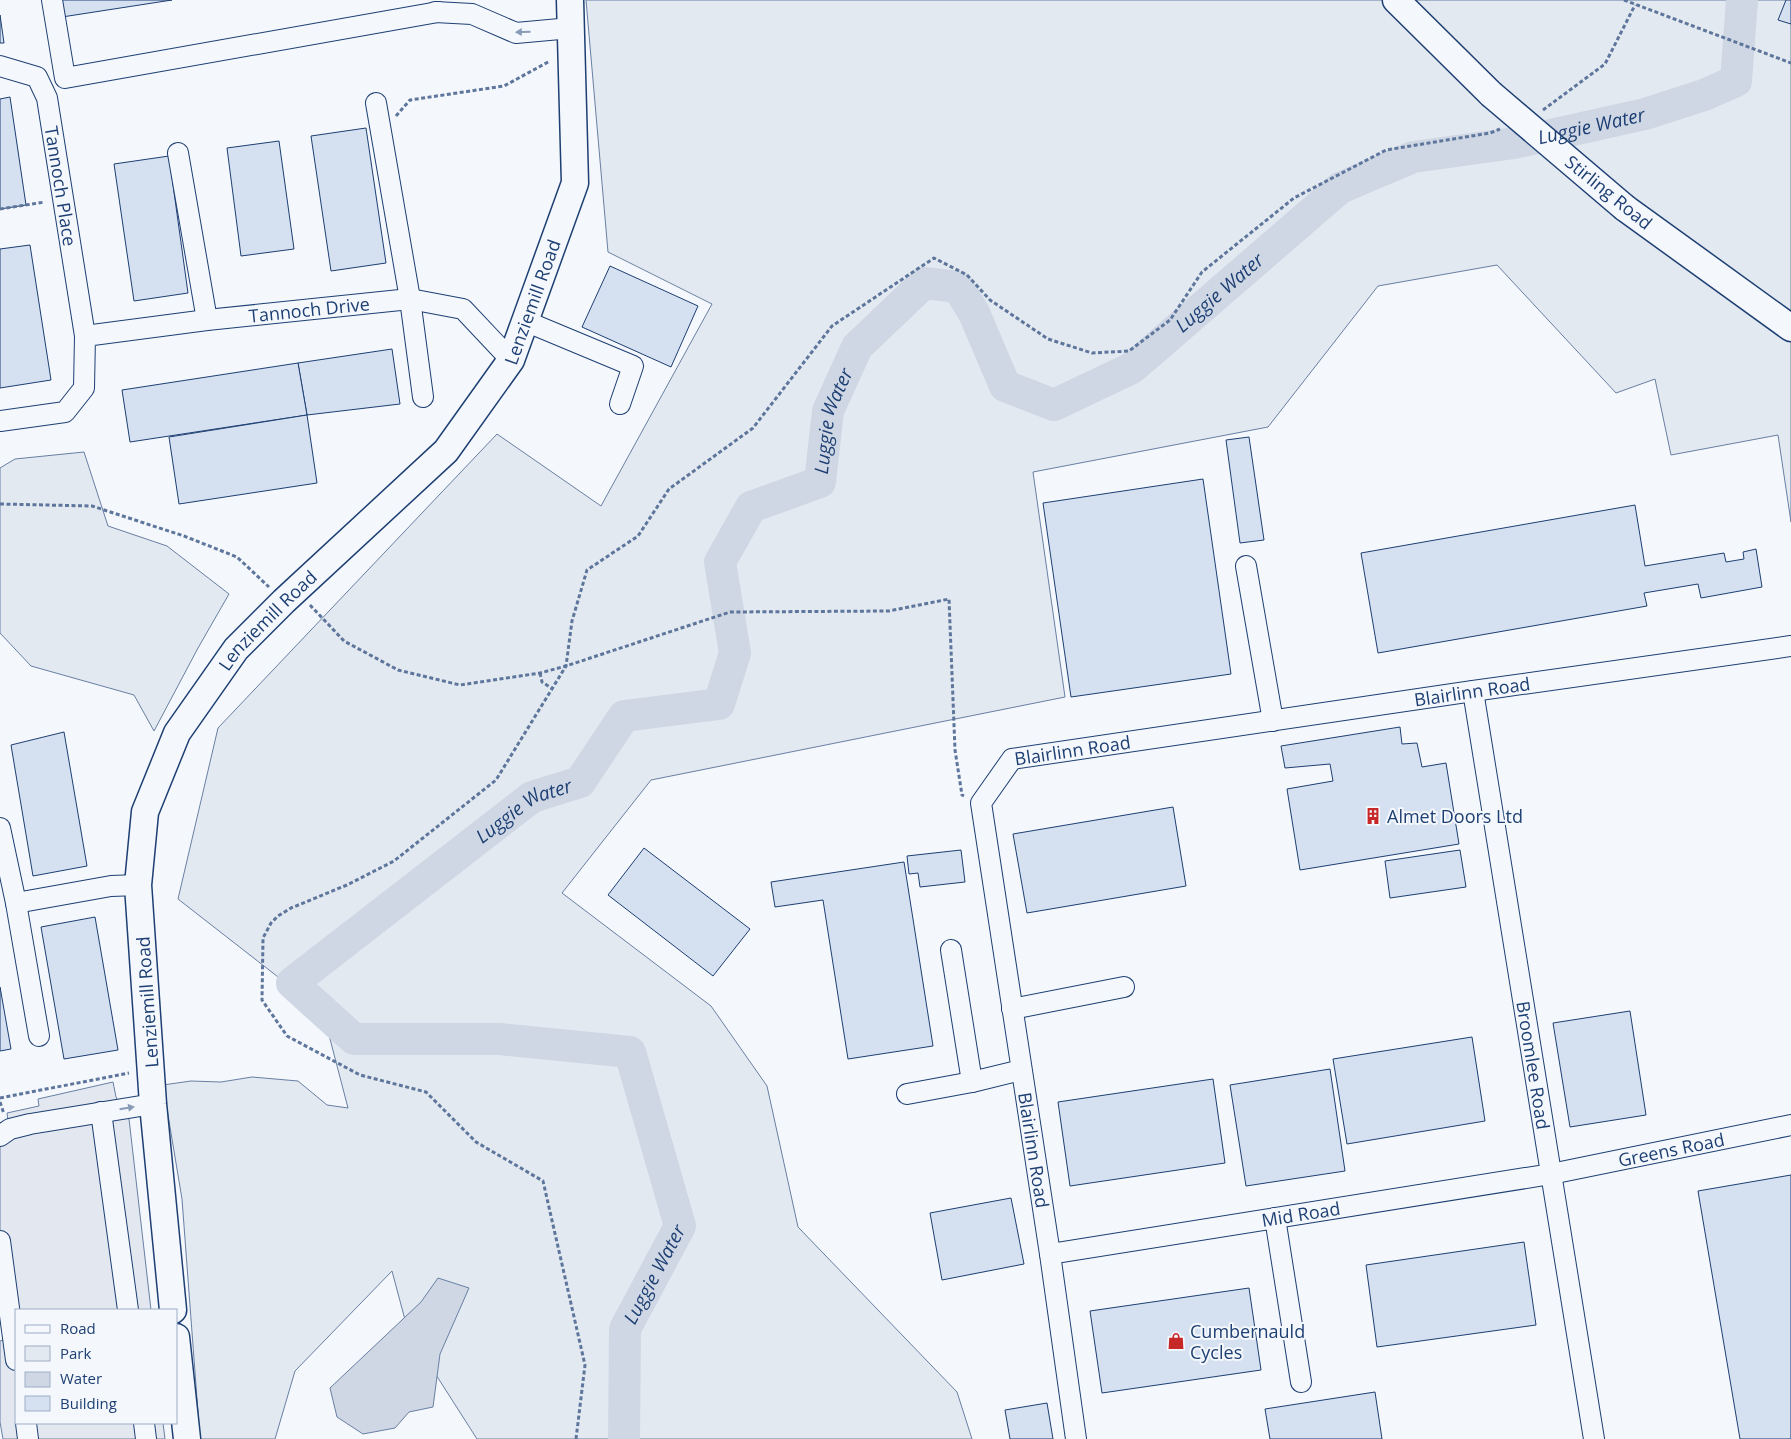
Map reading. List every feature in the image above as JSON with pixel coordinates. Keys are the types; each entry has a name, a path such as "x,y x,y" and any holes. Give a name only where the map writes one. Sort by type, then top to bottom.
{"main road":[{"name":"Lenziemill Road","path":"173,1309 153,1104 138,885 145,812 177,733 236,649 290,596 446,451 511,360 575,183 570,0"},
{"name":"Stirling Road","path":"1396,0 1491,94 1626,208 1791,328"},
{"path":"178,1354 188,1439"}],"street":[{"path":"52,0 65,78 438,12 472,14 516,33 571,39"},
{"path":"438,12 435,12 461,0"},
{"name":"Tannoch Place","path":"0,66 37,77 47,98 85,336"},
{"path":"376,103 410,299 423,398"},
{"path":"178,153 208,320"},
{"name":"Tannoch Drive","path":"85,336 208,320 410,299 463,309 511,360"},
{"path":"525,321 633,366 620,404"},
{"path":"0,421 65,412 84,388 85,336"},
{"path":"1246,566 1273,721"},
{"name":"Blairlinn Road","path":"1076,1439 1050,1254 981,804 1012,759 1791,646"},
{"name":"Broomlee Road","path":"1472,691 1594,1439"},
{"path":"0,828 10,897 39,1036"},
{"path":"10,897 111,886 138,885"},
{"path":"951,950 972,1082"},
{"path":"1012,1009 1124,987"},
{"path":"907,1094 972,1082 1021,1070"},
{"path":"0,1136 10,1129 30,1124 153,1104"},
{"path":"101,1112 128,1309"},
{"name":"Greens Road","path":"1551,1174 1791,1125"},
{"name":"Mid Road","path":"1050,1254 1551,1174"},
{"path":"1275,1218 1300,1382"},
{"path":"0,1241 15,1353"},
{"path":"26,1424 28,1439"},
{"path":"144,1424 146,1439"}],"path":[{"path":"1624,0 1791,62"},
{"path":"1541,110 1605,64 1636,4"},
{"path":"381,133 410,100 504,86 571,39"},
{"path":"576,1439 585,1365 543,1181 476,1142 426,1092 360,1075 287,1036 262,1000 263,938 271,923 291,908 347,885 394,861 496,780 566,666 572,621 587,570 638,536 669,489 753,428 832,326 934,258 967,275 990,300 1048,338 1092,353 1130,351 1170,320 1202,272 1294,198 1386,150 1490,133 1507,125"},
{"path":"0,209 63,199"},
{"path":"0,504 92,506 184,536 237,557 290,596 344,641 398,670 460,685 540,673 566,666 730,612 890,611 949,599 955,750 962,795 981,804"},
{"path":"540,673 542,682 552,689"},
{"path":"0,1098 151,1069"}],"green space":[{"path":"586,0 1791,0 1791,522 1778,435 1671,455 1655,379 1616,393 1497,265 1378,286 1268,427 1033,472 1065,697 651,780 562,893 711,1006 767,1086 798,1227 957,1392 972,1439 477,1439 408,1331 392,1271 295,1371 275,1439 200,1439 182,1199 163,1085 191,1081 221,1082 252,1077 298,1081 327,1105 348,1108 323,1012 178,899 218,728 497,434 601,506 712,304 608,252"},
{"path":"84,452 108,526 167,546 229,594 154,731 134,695 31,666 0,633 0,468 15,459"}],"shaded area":[{"path":"113,1082 116,1097 129,1119 151,1309 15,1309 15,1424 163,1424 165,1439 3,1439 0,1422 0,1341 6,1339 0,1314 0,1123 8,1120 7,1113 39,1106 38,1099"}],"water":[{"path":"438,1278 469,1288 440,1354 433,1407 409,1412 395,1428 363,1434 337,1417 330,1388 421,1302"}],"building":[{"path":"59,0 172,0 62,17"},
{"path":"1786,0 1791,0 1791,24 1778,20"},
{"path":"0,15 4,43 0,43"},
{"path":"10,97 26,205 0,209 0,99"},
{"path":"366,128 386,263 331,271 311,136"},
{"path":"279,141 294,249 241,256 227,148"},
{"path":"169,156 188,293 134,301 114,164"},
{"path":"30,245 51,380 0,388 0,249"},
{"path":"610,266 698,306 671,367 582,327"},
{"path":"392,349 400,404 307,415 298,363"},
{"path":"298,363 307,415 130,442 122,390"},
{"path":"307,415 317,483 179,504 169,437"},
{"path":"1249,437 1264,540 1240,543 1226,440"},
{"path":"1203,479 1231,674 1071,697 1043,503"},
{"path":"1635,505 1645,566 1724,553 1726,562 1744,559 1743,552 1756,549 1762,587 1701,598 1698,584 1644,593 1647,606 1378,653 1361,553"},
{"name":"Almet Doors Ltd","path":"1400,727 1402,744 1417,743 1422,767 1446,763 1459,844 1300,870 1287,789 1333,781 1330,764 1285,768 1281,746"},
{"path":"64,732 87,866 33,876 11,745"},
{"path":"1173,807 1186,886 1027,913 1013,834"},
{"path":"644,848 750,929 713,976 608,895"},
{"path":"961,850 965,882 920,887 918,873 909,874 907,856"},
{"path":"1460,850 1466,887 1390,898 1385,861"},
{"path":"904,862 933,1046 848,1059 823,900 775,907 771,882"},
{"path":"95,917 118,1050 64,1059 41,927"},
{"path":"0,987 11,1049 0,1051"},
{"path":"1630,1011 1646,1115 1570,1127 1553,1023"},
{"path":"1472,1037 1485,1121 1347,1144 1333,1059"},
{"path":"1330,1069 1345,1171 1246,1186 1230,1085"},
{"path":"1213,1079 1225,1163 1070,1186 1058,1102"},
{"path":"1791,1175 1791,1439 1740,1439 1698,1191"},
{"path":"1011,1198 1024,1264 942,1280 930,1213"},
{"path":"1524,1242 1536,1325 1377,1347 1366,1265"},
{"name":"Cumbernauld Cycles","path":"1249,1288 1261,1370 1102,1393 1090,1311"},
{"path":"1375,1392 1382,1439 1270,1439 1265,1409"},
{"path":"1047,1403 1053,1439 1010,1439 1005,1410"}],"waterway":[{"name":"Luggie Water","path":"624,1439 625,1329 680,1226 630,1052 499,1039 354,1039 292,983 532,797 580,782 624,716 719,704 735,653 720,562 751,507 820,482 828,411 857,347 924,283 958,287 974,313 1005,386 1054,405 1132,368 1340,188 1413,157 1514,143 1645,114 1704,95 1736,81 1742,0"}],"place":[{"name":"Almet Doors Ltd","path":"1373,816"},
{"name":"Cumbernauld Cycles","path":"1176,1341"}]}
